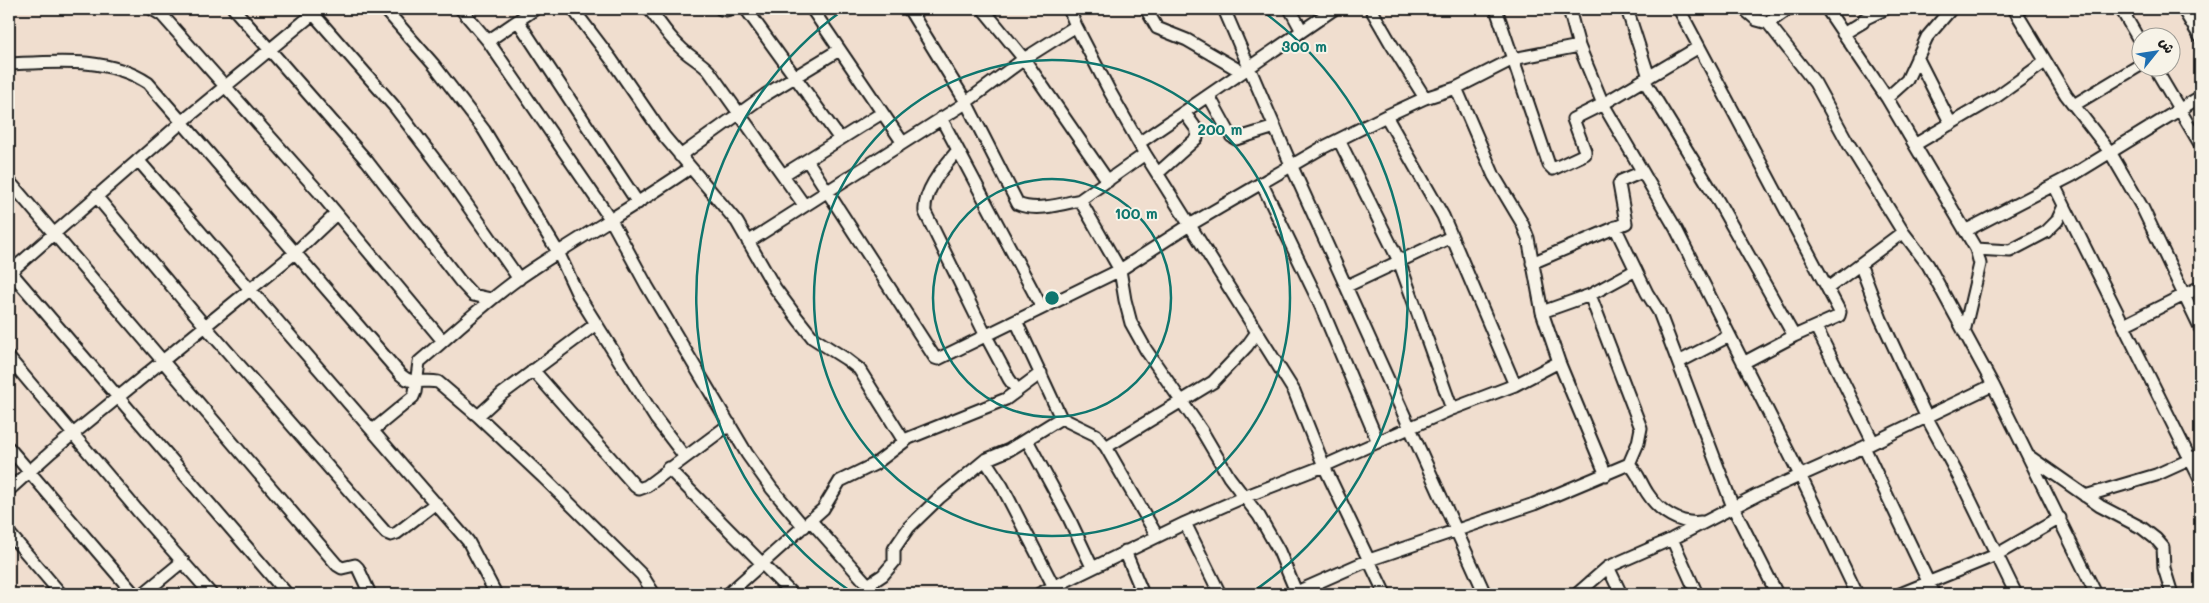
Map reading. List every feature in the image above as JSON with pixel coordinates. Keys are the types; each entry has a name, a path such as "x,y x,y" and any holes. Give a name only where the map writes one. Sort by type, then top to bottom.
{"street":[{"path":"152,9 162,16 226,86 444,341"},
{"path":"234,9 367,161 460,281 473,295 491,299"},
{"path":"385,9 434,65 480,123 558,252 570,281 596,324 656,419 685,456"},
{"path":"461,9 488,41 611,220 647,286 730,424 772,489 872,590 894,562 894,549 909,527 939,498 985,460 1027,440 1061,418"},
{"path":"488,41 535,9"},
{"path":"574,9 680,156 730,213 775,288 812,338 859,369 904,441"},
{"path":"649,9 676,44 702,63 804,205"},
{"path":"721,9 730,9"},
{"path":"746,9 840,139"},
{"path":"812,9 903,142"},
{"path":"909,9 966,102 1018,204 1025,207 1036,207 1080,200 1145,154"},
{"path":"983,9 1024,59 1108,181"},
{"path":"1069,9 1110,92 1145,154 1188,226 1294,391 1324,466 1384,594"},
{"path":"1146,9 1157,28 1187,40 1246,69"},
{"path":"1224,9 1246,69 1275,127 1485,594"},
{"path":"1290,9 1302,31"},
{"path":"1139,143 1334,9"},
{"path":"1371,9 1425,98"},
{"path":"1496,9 1551,168 1585,154 1573,119 1603,104 1699,47"},
{"path":"1569,9 1579,46 1603,104 1676,229 1800,475 1857,594"},
{"path":"1627,9 1646,78 1794,336"},
{"path":"1679,9 1828,288 1840,314 1743,363"},
{"path":"1744,9 1757,20 1768,23 1815,83 1848,143 1903,232 1928,265 2060,518 2096,594"},
{"path":"1768,23 1788,9"},
{"path":"1827,9 1916,144 1976,249 1980,264 1964,332"},
{"path":"1858,9 1864,19"},
{"path":"1843,34 1863,22 1864,19 1885,9"},
{"path":"2014,9 2045,62 2074,105 2110,152 2142,208 2200,328"},
{"path":"2121,9 2132,28"},
{"path":"2183,9 2200,37"},
{"path":"287,594 9,271 182,122 270,50 314,10 400,113 442,169 519,279"},
{"path":"1887,98 1907,80 1927,37 1949,10"},
{"path":"518,21 638,203"},
{"path":"748,242 966,102 1024,59 1076,26"},
{"path":"807,160 935,358 942,358 1120,270 1188,226 1339,140 1386,116 1425,98 1456,88 1513,60 1579,46"},
{"path":"680,156 765,95 839,50"},
{"path":"1917,56 1951,124"},
{"path":"1916,144 1996,97 2045,62"},
{"path":"9,64 83,63 128,72 148,83 401,375 407,381 438,382 478,416 631,564 654,594"},
{"path":"2074,105 2132,70"},
{"path":"2161,78 2200,144"},
{"path":"1456,88 1494,176 1522,223 1528,238 1542,312 1559,362 1606,475"},
{"path":"1209,96 1234,138 1275,127"},
{"path":"1965,231 2054,186 2200,98"},
{"path":"1158,173 1197,138 1196,130 1184,112"},
{"path":"783,175 882,113"},
{"path":"1386,116 1435,199 1514,385"},
{"path":"941,118 1042,308"},
{"path":"1339,140 1399,261 1452,409"},
{"path":"958,150 944,167 926,198 925,212 986,336 1017,390"},
{"path":"138,160 468,541 496,594"},
{"path":"373,430 413,397 419,362 491,299 558,252 638,203 690,168"},
{"path":"1532,263 1627,221 1620,182 1642,172"},
{"path":"9,181 337,565 342,568 354,565 358,568 370,594"},
{"path":"1262,184 1319,302 1378,442"},
{"path":"2054,186 2124,325 2195,457 2200,479"},
{"path":"96,196 205,326 386,533 391,535 397,533 436,503"},
{"path":"1080,200 1120,270 1131,323 1146,350 1202,431 1229,478 1259,516 1279,551 1295,594 1368,560 1534,504 1629,464 1638,443 1641,428 1590,295"},
{"path":"1976,249 2010,251 2046,232 2057,221 2064,206"},
{"path":"9,490 73,434 296,252 336,214"},
{"path":"1615,227 1648,293 1655,303 1733,507 1778,594"},
{"path":"1828,288 1903,232"},
{"path":"1347,286 1451,237"},
{"path":"1860,264 1881,319 1926,416 1961,481 2016,594"},
{"path":"1542,312 1590,295 1636,270"},
{"path":"2124,325 2200,287"},
{"path":"1016,321 1061,418 1096,435 1106,446 1157,536"},
{"path":"478,416 502,394 596,324"},
{"path":"1816,327 1934,594"},
{"path":"1106,446 1213,382 1247,346 1257,332"},
{"path":"1679,362 1729,336"},
{"path":"9,358 211,594"},
{"path":"1040,594 1060,588 1092,567 1244,496 1324,466 1452,409 1514,385 1559,362"},
{"path":"533,370 639,489 643,488 730,424"},
{"path":"728,594 828,504 834,488 840,481 875,464 904,441 921,432 1000,402 1041,373"},
{"path":"1577,594 1608,567 1672,539 1733,507 1992,385"},
{"path":"1027,440 1068,516 1092,567"},
{"path":"9,448 134,594"},
{"path":"2028,456 2085,496 2142,528 2156,539 2163,547 2164,568 2172,594"},
{"path":"2085,496 2156,475 2195,457"},
{"path":"985,460 1002,486 1060,588"},
{"path":"1629,464 1658,508 1691,524 1704,522"},
{"path":"668,468 792,594"},
{"path":"1900,594 1996,555 2060,518"},
{"path":"1185,523 1220,594"},
{"path":"9,532 61,594"},
{"path":"1672,539 1697,594"},
{"path":"1125,551 1143,594"},
{"path":"143,594 183,561"},
{"path":"1608,567 1621,594"}]}
